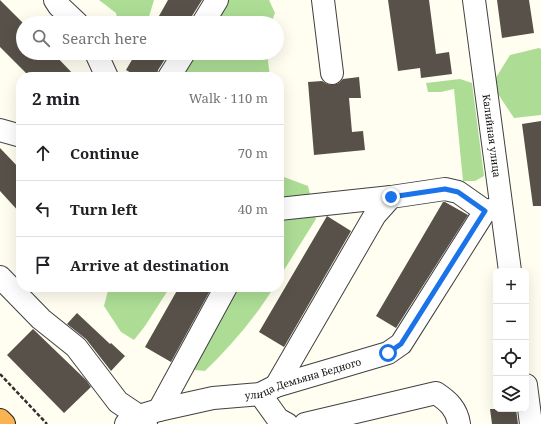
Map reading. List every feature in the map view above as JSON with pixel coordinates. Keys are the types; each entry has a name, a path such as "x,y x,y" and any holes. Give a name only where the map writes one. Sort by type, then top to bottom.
{"highway":[{"path":"0,420 4,424"}],"street":[{"path":"55,0 58,6 69,16"},
{"path":"207,16 217,0"},
{"path":"323,0 332,73"},
{"name":"Калийная улица","path":"474,0 493,210 509,268"},
{"path":"99,60 105,72"},
{"path":"172,72 180,60"},
{"path":"0,130 16,135"},
{"path":"284,208 391,197 445,189 458,192 493,210"},
{"path":"287,424 278,419 268,390 375,215 391,197"},
{"name":"улица Демьяна Бедного","path":"142,418 213,398 268,390 388,353 401,344 493,210"},
{"path":"0,277 41,319 76,347 118,402 142,418 223,292"},
{"path":"528,376 537,392 531,424"},
{"path":"305,424 436,392 449,402 458,416 459,424"}],"path":[{"path":"0,374 47,424"}],"green space":[{"path":"99,0 154,0 149,16 117,16 116,13"},
{"path":"229,0 269,0 275,13 274,16 219,16"},
{"path":"539,48 541,49 541,115 514,118 498,94 495,79 510,55"},
{"path":"193,60 268,60 269,72 185,72"},
{"path":"460,79 472,83 484,176 475,181 463,181 454,89 441,92 428,92 426,83"},
{"path":"284,177 308,186 316,219 284,270"},
{"path":"108,292 167,292 134,340 121,332 104,306"},
{"path":"231,292 271,292 251,321 205,371 195,370 190,367"}],"building":[{"path":"0,0 16,16 16,60 60,60 71,72 25,72 0,47"},
{"path":"168,0 202,0 192,16 159,16"},
{"path":"388,0 429,0 436,54 449,52 452,74 421,78 420,68 398,71"},
{"path":"497,0 529,0 534,33 502,38"},
{"path":"132,60 164,60 158,72 129,72 126,70"},
{"path":"359,77 361,98 349,98 352,132 363,131 365,150 314,155 308,82 322,81 333,85 339,83 343,79"},
{"path":"541,121 541,206 533,206 522,124"},
{"path":"0,148 16,165 16,209 0,191"},
{"path":"443,202 468,215 396,328 376,316"},
{"path":"327,216 351,231 284,347 259,332 282,292 284,292 284,289"},
{"path":"176,292 209,292 171,362 145,347"},
{"path":"77,313 125,356 111,371 86,339 67,324"},
{"path":"33,329 86,380 91,387 64,413 7,355"},
{"path":"490,409 493,409 493,412 516,412 518,424 492,424"}],"route":[{"path":"388,353 401,344 485,211 458,192 445,189 391,197"}]}
